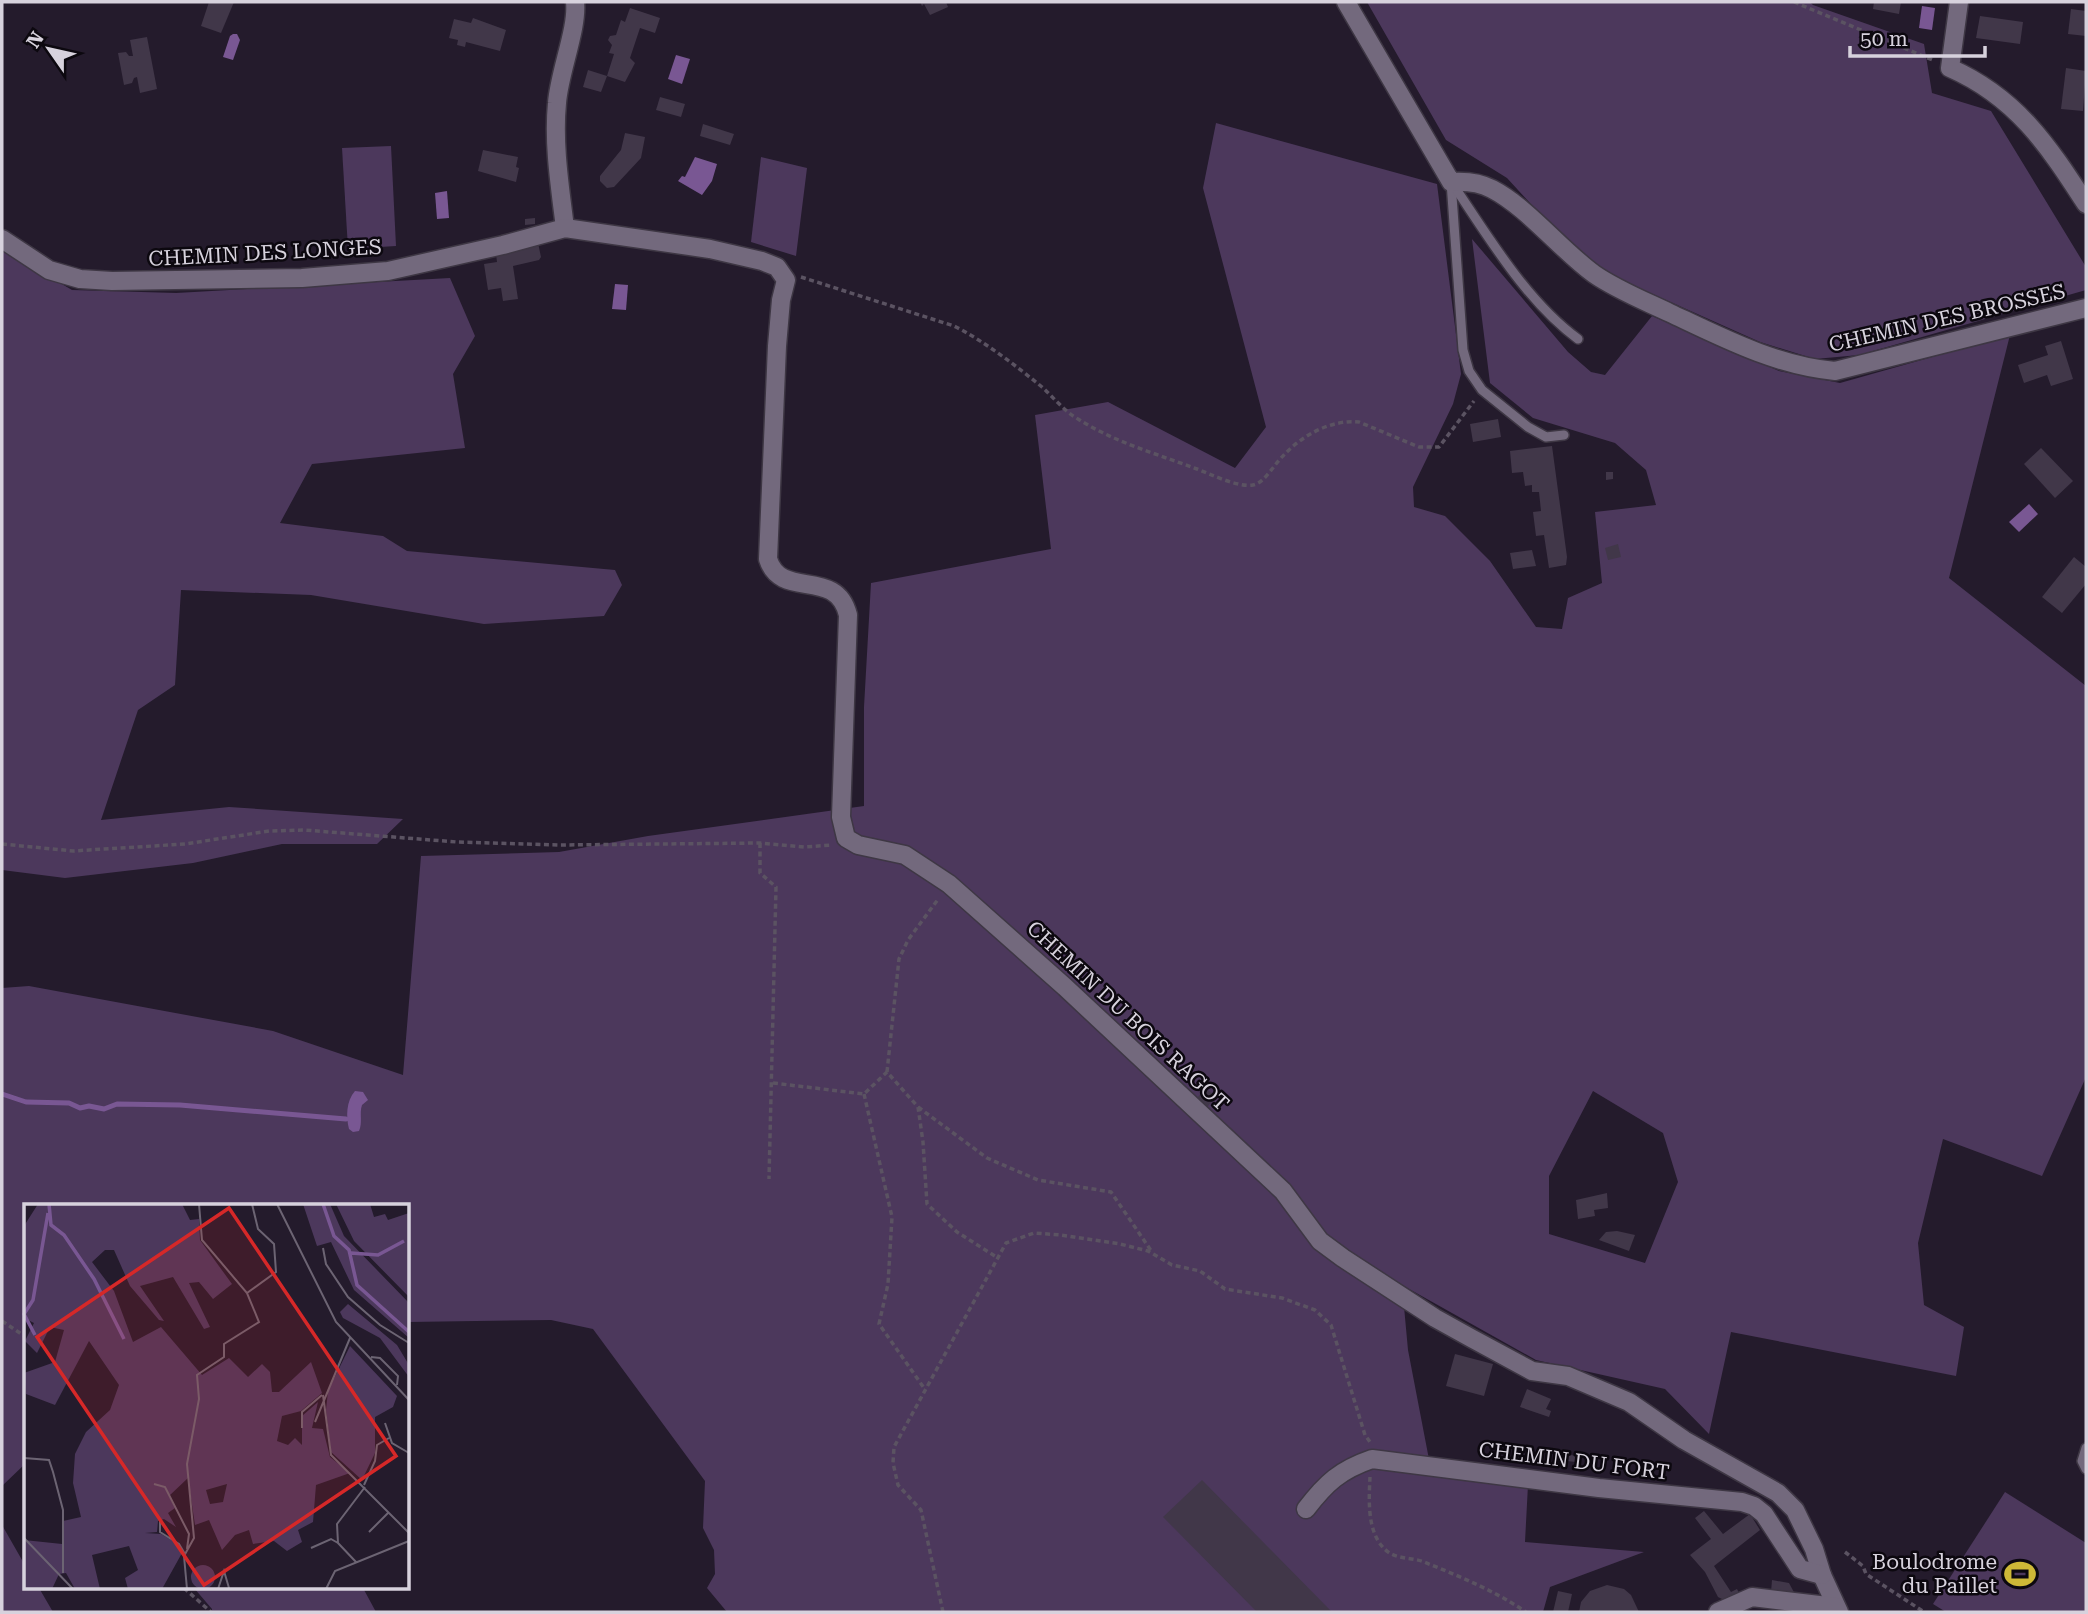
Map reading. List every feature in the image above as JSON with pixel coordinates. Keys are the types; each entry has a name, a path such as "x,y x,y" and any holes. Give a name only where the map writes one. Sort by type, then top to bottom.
{"street":[{"path":"565,228 559,182 556,105 575,15 575,2"},
{"path":"1346,2 1451,181"},
{"path":"1959,2 1955,47 1950,68 1975,79 2008,102 2048,148 2086,204"},
{"name":"CHEMIN DES BROSSES","path":"1451,181 1471,181 1491,188 1510,201 1595,275 1630,294 1749,349 1812,369 1835,371 2086,308"},
{"name":"CHEMIN DES LONGES","path":"2,239 49,270 80,279 112,281 302,278 388,271 565,228 710,249 762,261 782,272"},
{"path":"782,272 786,280 781,300 777,346 768,559 771,567 782,579 827,587 836,593 846,606 848,615 841,817 843,833 852,842"},
{"name":"CHEMIN DU BOIS RAGOT","path":"852,842 905,855 949,884 1065,987 1283,1191 1320,1241 1423,1311 1471,1338 1532,1371 1568,1376 1629,1402 1684,1440 1779,1493 1796,1510 1838,1610"},
{"path":"1306,1509 1326,1484 1351,1466 1371,1459"},
{"name":"CHEMIN DU FORT","path":"1371,1459 1599,1488 1742,1502 1754,1506 1764,1514 1800,1569 1822,1576"},
{"path":"1718,1612 1752,1597 1838,1610"}],"lane":[{"path":"1451,181 1487,235 1539,304 1578,339"},
{"path":"1451,181 1463,351 1469,371 1482,390 1528,427 1546,437 1564,435"},
{"path":"2086,1448 2082,1461 2086,1469"}],"path":[{"path":"1794,2 1950,68"},
{"path":"782,272 954,326 1031,379 1077,419 1108,436 1221,478 1248,485 1259,482 1282,456 1309,436 1322,428 1348,421 1359,422 1419,447 1439,447 1482,390"},
{"path":"2,844 73,850 185,844 269,831 304,830 457,842 560,845 760,843 804,847 852,842"},
{"path":"760,843 760,873 776,887 769,1179"},
{"path":"864,1094 887,1072 899,959 908,940 949,884"},
{"path":"887,1072 918,1107 987,1158 1038,1180 1111,1192 1154,1255"},
{"path":"773,1083 864,1094"},
{"path":"864,1094 892,1217 888,1284 879,1324 925,1389"},
{"path":"918,1107 923,1142 926,1204 957,1233 998,1258"},
{"path":"943,1612 920,1510 898,1485 893,1463 894,1447 1006,1243 1034,1233 1120,1244 1154,1255 1172,1265 1200,1271 1225,1289 1282,1298 1315,1310 1331,1325 1365,1436 1373,1450 1369,1502 1374,1532 1380,1545 1390,1554 1404,1559 1421,1560 1500,1596 1526,1612"},
{"path":"2,1321 24,1336"},
{"path":"1845,1552 1863,1566 1866,1574 1924,1612"},
{"path":"186,1590 211,1612"}],"shaded area":[{"path":"1367,2 1810,2 1924,44 1932,93 1991,111 2086,267 2086,290 1859,355 1815,359 1760,342 1610,275 1553,228 1507,178 1446,140"},
{"path":"1922,6 1935,8 1932,30 1919,28"},
{"path":"233,34 237,34 240,40 233,60 223,57"},
{"path":"676,55 690,59 682,84 668,79"},
{"path":"1216,123 1437,184 1461,374 1453,404 1413,487 1414,507 1445,516 1490,561 1536,627 1562,629 1568,598 1602,583 1595,512 1656,505 1646,470 1615,443 1533,418 1490,383 1472,239 1568,352 1591,372 1605,375 1652,316 1779,371 1840,383 2010,335 1949,578 2086,686 2086,1077 2042,1176 1943,1139 1918,1243 1924,1305 1964,1327 1956,1376 1731,1332 1709,1434 1665,1389 1536,1360 1402,1285 1408,1350 1432,1475 1528,1485 1525,1542 1644,1552 1550,1587 1543,1612 727,1612 707,1588 715,1574 714,1550 703,1528 705,1481 593,1329 551,1320 410,1322 410,1204 24,1204 24,1465 2,1486 2,988 29,986 273,1031 403,1075 421,856 559,852 648,836 864,806 864,707 871,583 1051,549 1035,415 1108,402 1235,468 1266,427 1203,188","holes":["1593,1091 1663,1133 1678,1182 1645,1263 1549,1234 1549,1176"]},
{"path":"391,146 396,246 348,249 342,148"},
{"path":"695,157 717,164 712,181 702,195 678,181 682,176 685,177"},
{"path":"761,157 807,168 796,256 751,242"},
{"path":"447,191 449,218 437,219 435,193"},
{"path":"2,249 72,290 176,293 450,278 475,336 453,374 465,448 312,464 280,523 383,536 407,551 615,570 622,585 604,616 484,624 311,595 181,590 175,685 138,710 101,820 229,807 403,819 377,844 282,844 193,863 65,878 2,870"},
{"path":"615,284 628,285 626,310 612,309"},
{"path":"2029,504 2038,514 2019,532 2009,522"},
{"path":"355,1091 363,1092 368,1100 362,1105 359,1131 353,1132 349,1129 347,1114 348,1104"},
{"name":"Boulodrome du Paillet","path":"2005,1492 2086,1543 2086,1612 1946,1612 1933,1604"},
{"path":"2,1525 24,1564 24,1590 40,1590 53,1612 2,1612"},
{"path":"196,1590 364,1590 376,1612 212,1612"}],"building":[{"path":"209,2 234,2 221,33 201,26"},
{"path":"920,2 946,2 948,7 930,15"},
{"path":"1874,2 1901,2 1899,14 1873,9"},
{"path":"630,8 660,18 655,33 640,28 630,58 635,63 625,82 607,76 614,54 609,53 612,45 608,40 610,36 616,35 621,20 625,22"},
{"path":"2071,9 2086,11 2086,36 2068,34"},
{"path":"1980,16 2023,22 2020,44 1976,38"},
{"path":"473,18 506,30 500,51 466,42 465,47 457,45 458,40 449,38 454,19 471,23"},
{"path":"147,37 157,89 140,93 137,77 132,83 124,85 118,53 126,52 133,56 130,40"},
{"path":"2066,68 2086,71 2083,111 2061,109"},
{"path":"588,70 607,76 601,92 583,87"},
{"path":"660,97 685,104 681,117 656,110"},
{"path":"703,124 734,134 730,145 700,136"},
{"path":"625,133 645,137 641,158 614,187 607,188 600,181 600,176 621,150"},
{"path":"483,150 518,157 516,182 478,171"},
{"path":"535,218 535,224 525,225 525,219"},
{"path":"538,243 541,257 539,260 513,266 518,299 503,301 501,288 488,290 484,264 497,262 496,254"},
{"path":"2061,341 2073,379 2051,386 2047,375 2024,383 2018,365 2048,355 2045,346"},
{"path":"1498,419 1501,437 1473,442 1470,424"},
{"path":"1552,446 1567,557 1566,565 1549,568 1544,535 1536,536 1533,512 1541,511 1539,492 1532,492 1532,485 1525,486 1523,472 1512,473 1510,451"},
{"path":"2041,448 2073,481 2055,498 2024,464"},
{"path":"1606,472 1613,472 1613,479 1606,480"},
{"path":"1618,544 1621,557 1608,560 1605,548"},
{"path":"1532,550 1536,566 1513,569 1510,553"},
{"path":"2074,557 2086,567 2086,584 2062,613 2042,597"},
{"path":"1206,1088 1216,1097 1207,1107 1197,1098"},
{"path":"1607,1193 1608,1208 1594,1210 1595,1216 1578,1219 1576,1200"},
{"path":"1617,1231 1635,1235 1629,1251 1599,1240 1606,1232"},
{"path":"1455,1354 1493,1364 1484,1396 1446,1386"},
{"path":"1527,1389 1551,1399 1546,1409 1551,1411 1549,1417 1520,1407"},
{"path":"1558,1453 1577,1456 1576,1462 1557,1460"},
{"path":"1202,1480 1332,1612 1257,1612 1163,1517"},
{"path":"1704,1511 1723,1534 1750,1514 1760,1530 1714,1566 1731,1592 1737,1589 1740,1595 1726,1601 1718,1597 1705,1572 1690,1555 1711,1539 1695,1518"},
{"path":"1772,1580 1789,1583 1796,1596 1771,1592"},
{"path":"1607,1585 1624,1589 1631,1595 1639,1612 1579,1612 1581,1602 1590,1591"},
{"path":"1558,1591 1572,1594 1568,1612 1553,1612"}],"waterway":[{"path":"2,1094 26,1102 69,1103 80,1108 89,1106 104,1109 117,1104 180,1105 346,1119"}],"place":[{"name":"Boulodrome du Paillet","path":"2020,1574"}]}
